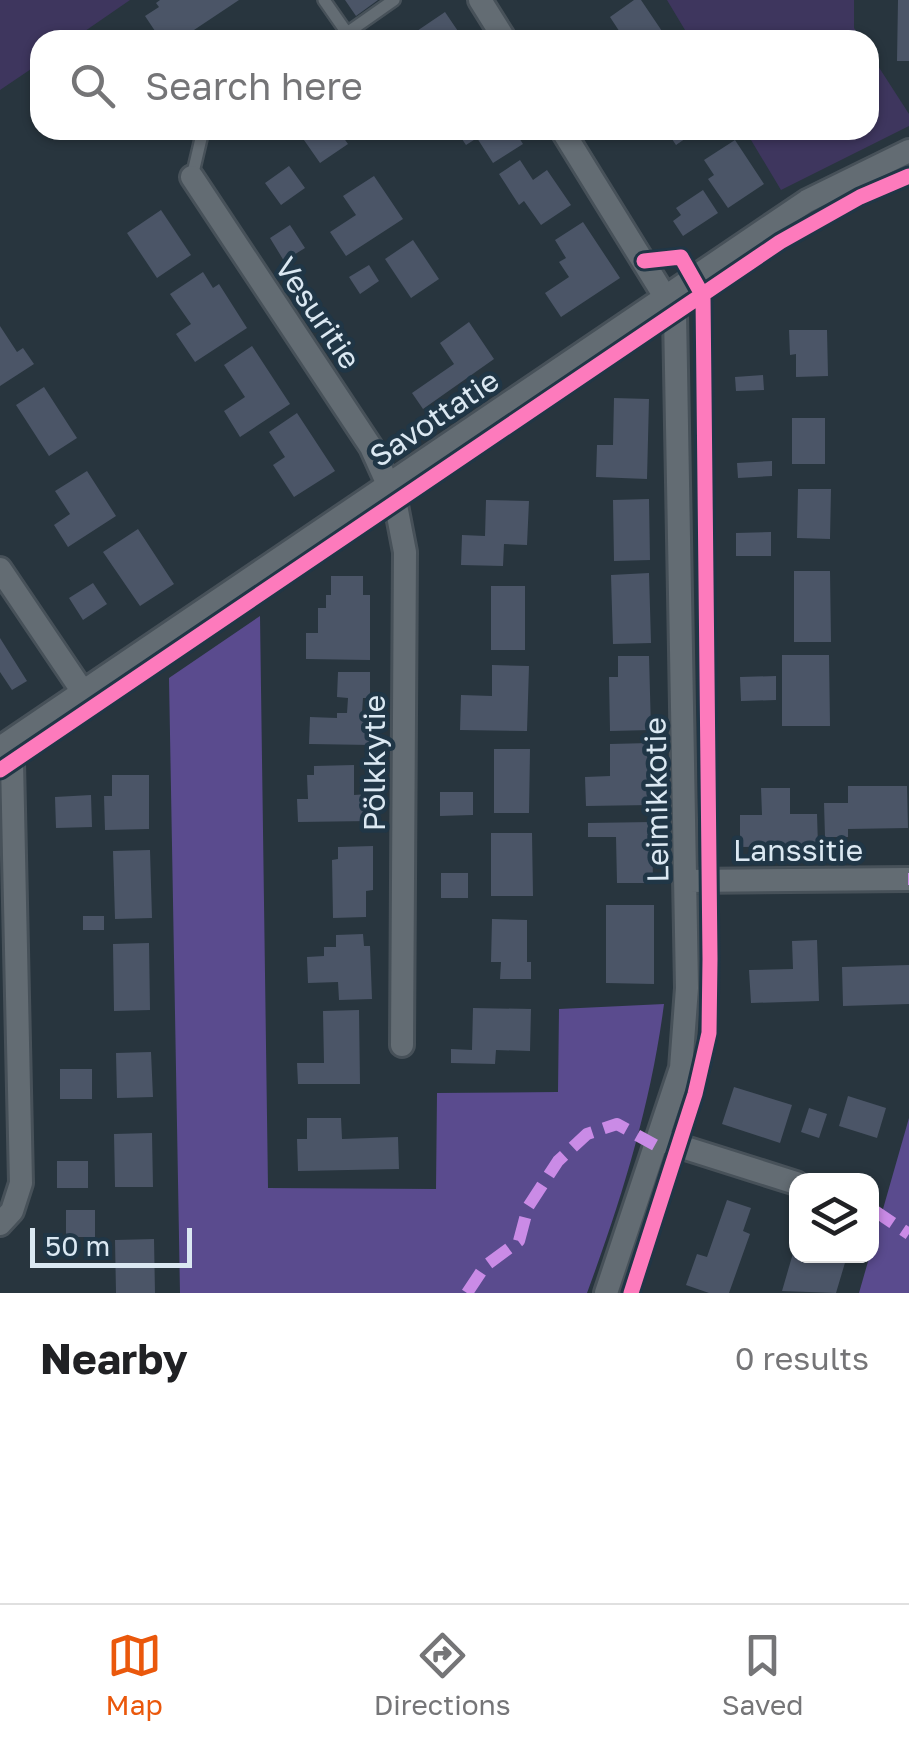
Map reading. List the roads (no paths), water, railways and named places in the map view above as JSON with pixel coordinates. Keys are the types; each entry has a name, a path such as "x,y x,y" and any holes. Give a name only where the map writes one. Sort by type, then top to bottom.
{"street":[{"path":"480,0 499,30"},
{"path":"568,140 666,296"},
{"name":"Savottatie","path":"1,747 807,200 909,151"},
{"name":"Vesuritie","path":"192,177 371,448 387,485"},
{"name":"Leimikkotie","path":"606,1293 681,1068 688,988 675,313 666,296"},
{"name":"Pölkkytie","path":"387,485 395,500 405,552 402,1045"},
{"path":"0,570 83,692"},
{"path":"0,1224 12,1212 21,1183 12,762 1,747"},
{"name":"Lanssitie","path":"688,881 908,879"},
{"path":"657,1138 789,1181"}],"lane":[{"path":"324,0 346,30"},
{"path":"350,30 394,0"},
{"path":"192,177 201,140"}]}
